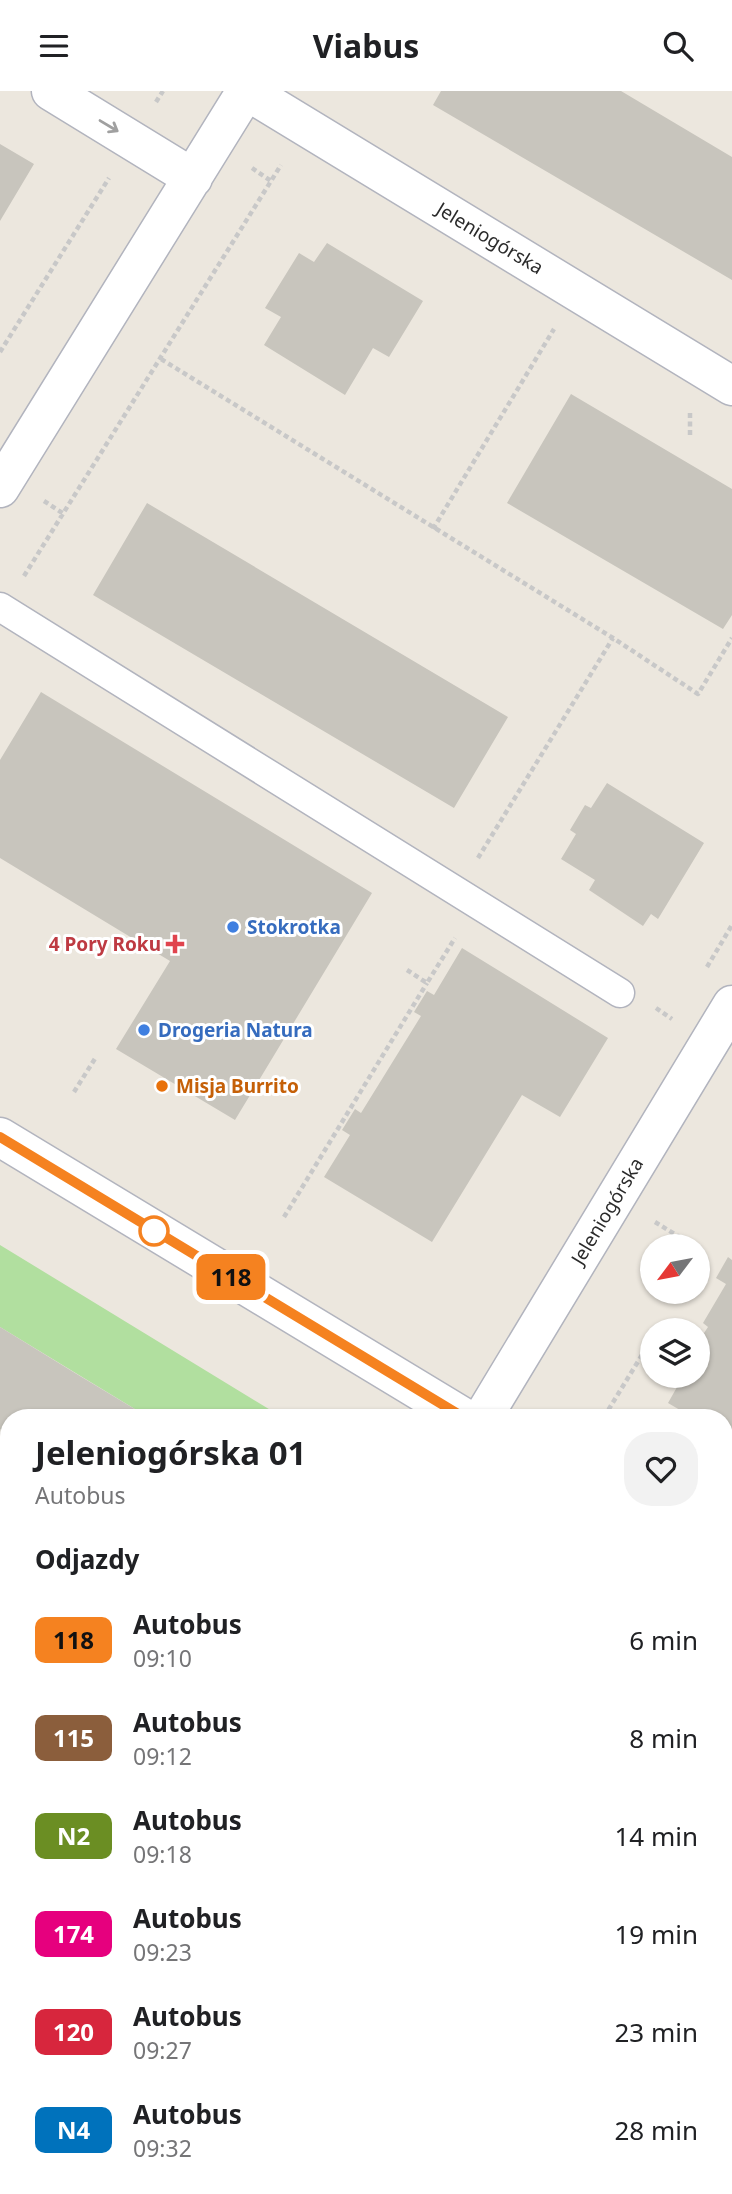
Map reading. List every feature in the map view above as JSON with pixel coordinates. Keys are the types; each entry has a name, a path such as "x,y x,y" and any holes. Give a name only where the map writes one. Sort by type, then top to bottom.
{"street":[{"path":"51,91 192,178"},
{"name":"Jeleniogórska","path":"0,488 247,91 732,386"},
{"name":"Jeleniogórska","path":"488,1409 732,1005"},
{"path":"0,1137 450,1409"}],"lane":[{"path":"0,607 620,993"}],"path":[{"path":"0,352 163,91"},
{"path":"21,579 305,126"},
{"path":"433,529 557,325"},
{"path":"160,359 613,638 698,694 732,638"},
{"path":"690,409 691,438"},
{"path":"457,892 613,638"},
{"path":"701,976 732,925"},
{"path":"284,1217 459,931"},
{"path":"407,970 427,983"},
{"path":"74,1093 96,1056"},
{"path":"655,1222 675,1234"},
{"path":"609,1409 640,1358"}],"green space":[{"path":"0,1245 269,1409 135,1409 0,1327"}],"building":[{"path":"441,91 621,91 732,157 732,280 433,105"},
{"path":"0,144 34,164 0,221"},
{"path":"327,243 423,301 389,357 373,348 345,395 264,345 281,317 265,308 299,253 314,262"},
{"path":"571,394 732,489 732,615 723,629 507,503"},
{"path":"147,503 508,717 454,808 93,595"},
{"name":"Stokrotka","path":"41,692 372,893 235,1120 116,1049 170,961 0,858 0,760"},
{"path":"607,783 704,843 658,919 651,914 643,926 589,890 595,880 561,859 576,834 570,830 585,805 591,808"},
{"path":"462,948 608,1038 560,1117 522,1095 432,1242 324,1177 350,1135 342,1130 355,1109 361,1113 421,1016 414,1012 427,991 434,995"},
{"path":"728,1257 732,1260 732,1409 678,1409 668,1403 676,1388 710,1388 710,1318 706,1318 726,1284 716,1278"},
{"path":"0,1327 135,1409 0,1409"}],"bus line":[{"name":"118","path":"0,1137 450,1409"}],"place":[{"name":"Stokrotka","path":"233,927"},
{"name":"4 Pory Roku","path":"175,944"},
{"name":"Drogeria Natura","path":"144,1030"},
{"name":"Misja Burrito","path":"162,1086"}]}
